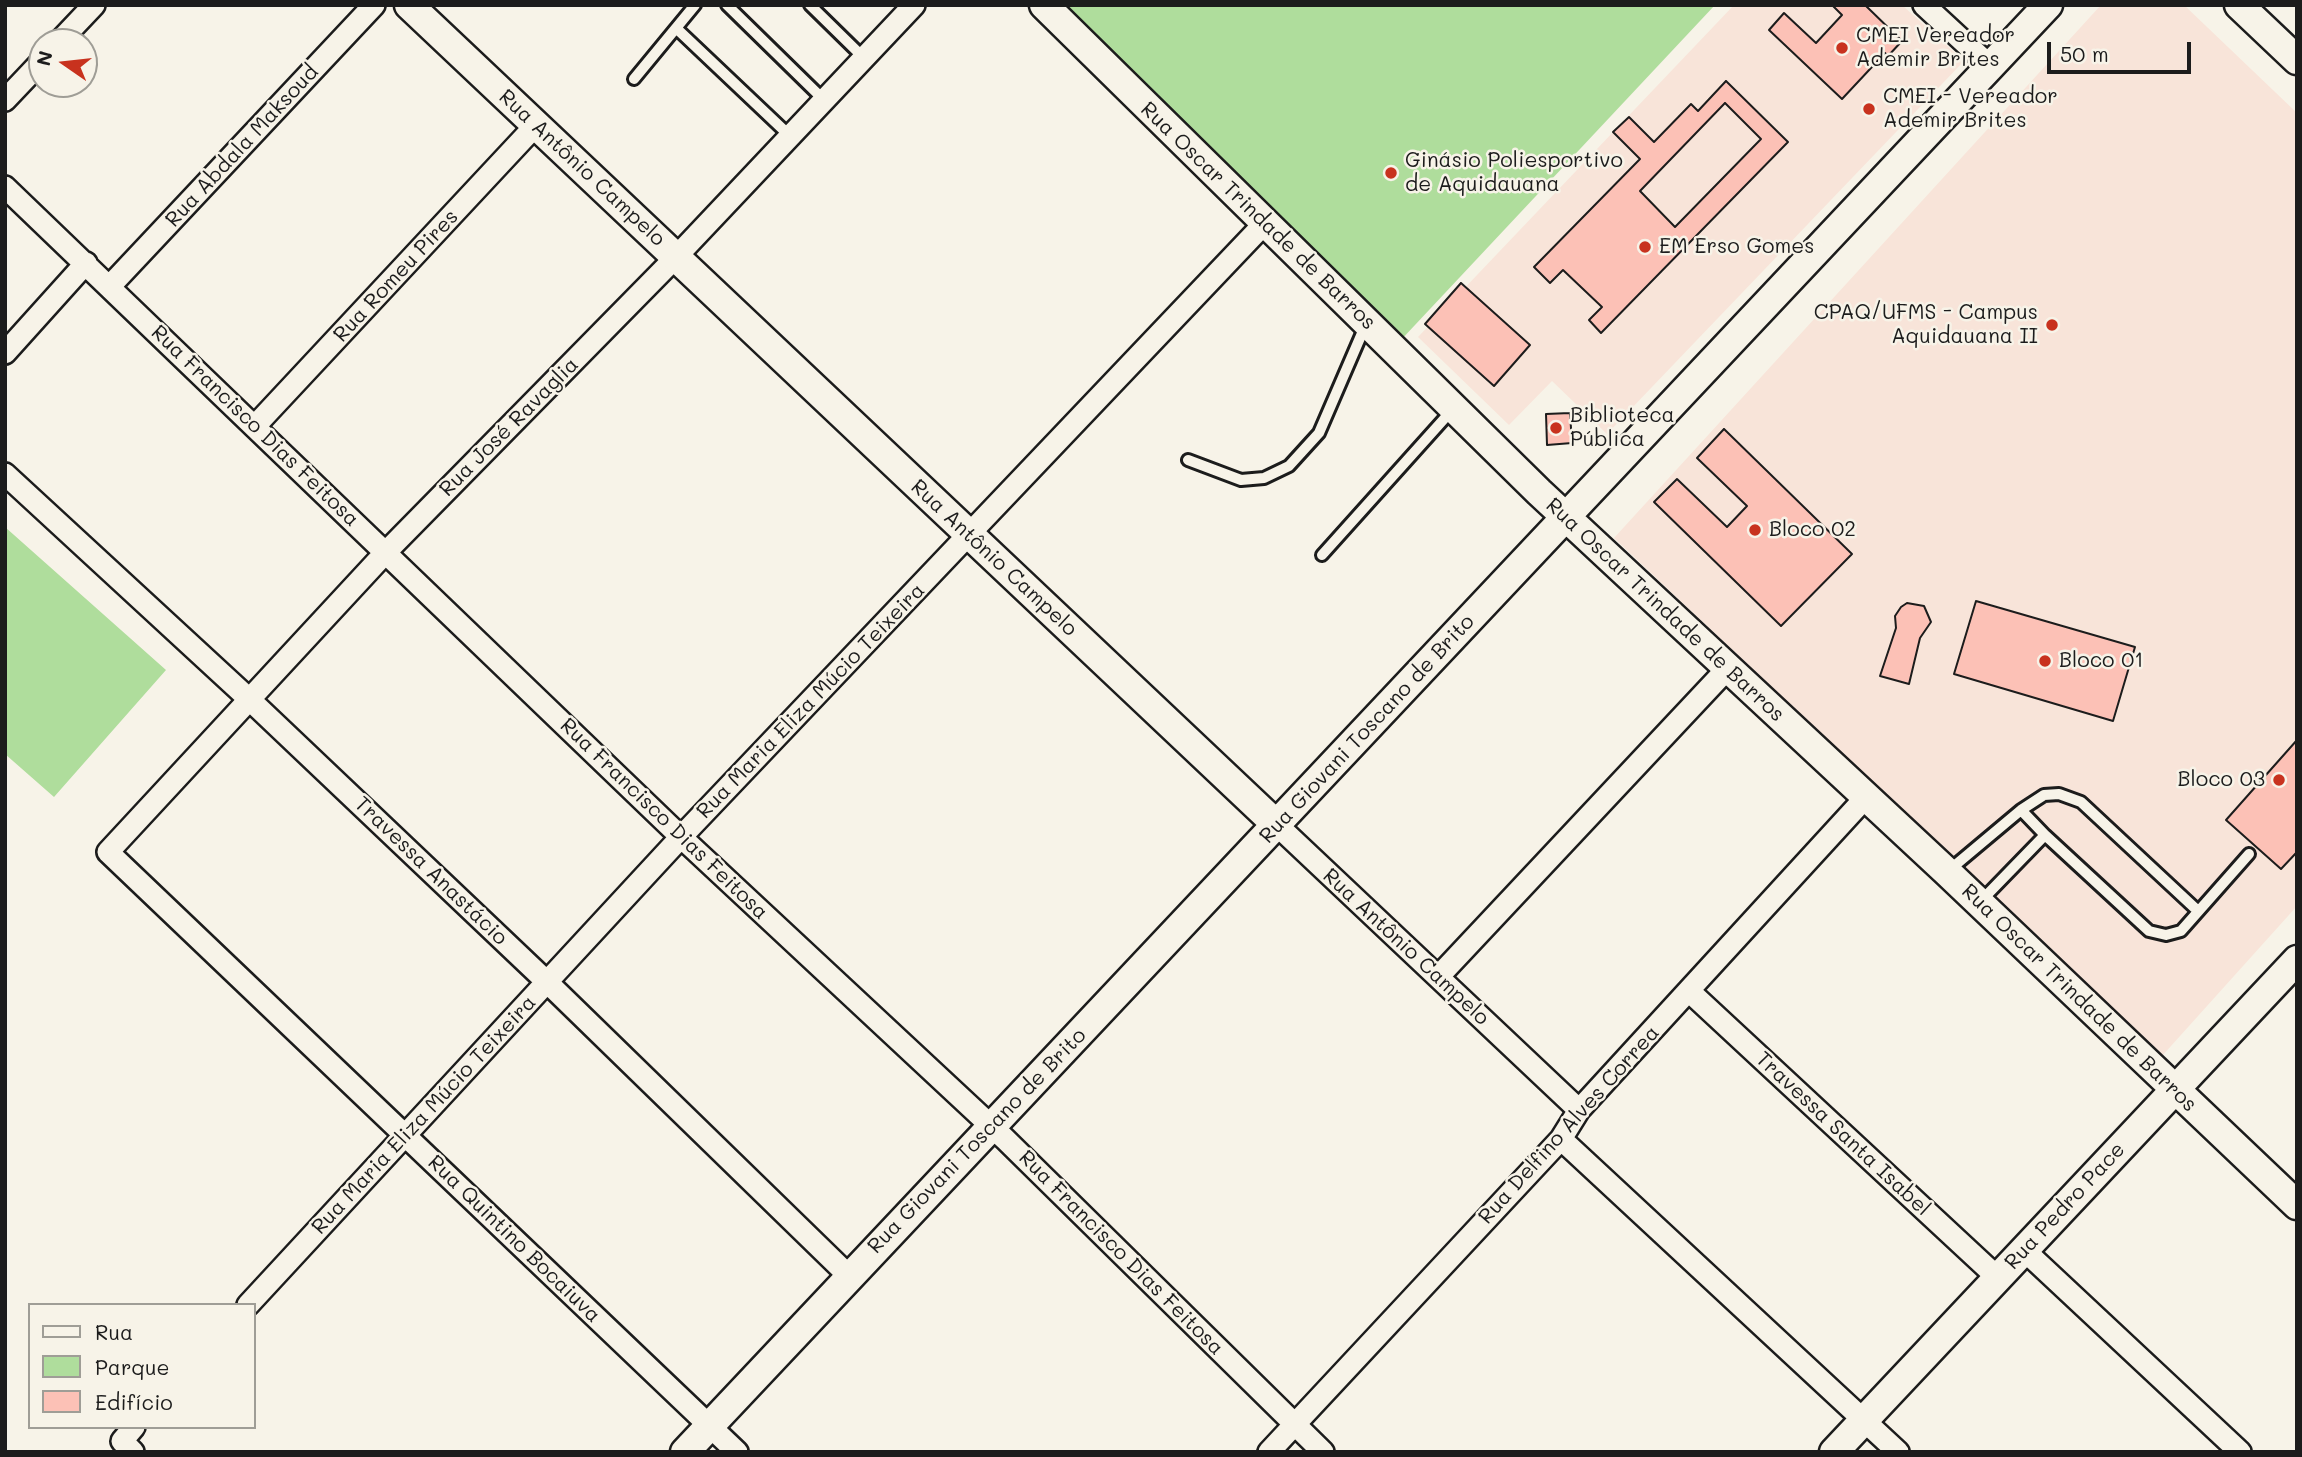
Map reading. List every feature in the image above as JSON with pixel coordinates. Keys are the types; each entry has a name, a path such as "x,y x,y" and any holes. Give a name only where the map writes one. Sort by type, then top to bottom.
{"main road":[{"name":"Rua Antônio Campelo","path":"409,5 1278,826"},
{"name":"Rua Oscar Trindade de Barros","path":"1044,5 1453,409 1947,872 2297,1205"},
{"name":"Rua Giovani Toscano de Brito","path":"685,1452 1278,826 1566,515 2048,5"},
{"path":"2238,5 2297,60"},
{"name":"Rua Pedro Pace","path":"1834,1452 2297,960"}],"street":[{"path":"73,28 94,5"},
{"name":"Rua Abdala Maksoud","path":"110,286 374,5"},
{"name":"Rua José Ravaglia","path":"107,852 386,552 676,257 914,5"},
{"path":"1924,5 1991,67"},
{"path":"5,100 28,76"},
{"name":"Rua Romeu Pires","path":"255,426 536,125"},
{"name":"Rua Francisco Dias Feitosa","path":"5,187 681,837 991,1126 1323,1452"},
{"name":"Rua Maria Eliza Múcio Teixeira","path":"250,1303 681,837 1264,224"},
{"path":"5,353 86,263"},
{"name":"Travessa Anastácio","path":"5,474 250,699 547,982 849,1276"},
{"path":"1438,977 1728,668"},
{"name":"Rua Delfino Alves Correa","path":"1269,1452 1561,1139 1579,1110 1866,797"},
{"name":"Rua Antônio Campelo","path":"1278,826 1579,1110"},
{"name":"Rua Quintino Bocaiuva","path":"107,852 737,1452"},
{"name":"Travessa Santa Isabel","path":"1689,991 1998,1278"},
{"path":"1561,1139 1898,1452"},
{"path":"2024,1250 2240,1452"}],"lane":[{"path":"634,79 695,5"},
{"path":"727,5 824,100"},
{"path":"810,5 864,58"},
{"path":"676,28 790,136"},
{"path":"1188,460 1241,480 1264,478 1289,466 1319,433 1367,322"},
{"path":"1322,555 1453,409"},
{"path":"1947,872 2021,810 2044,795 2059,794 2081,802 2198,911"},
{"path":"2021,810 2149,931 2166,934 2181,931 2249,854"},
{"path":"1979,904 2045,835"}],"shaded area":[{"name":"EM Erso Gomes","path":"1734,5 1902,5 1964,61 1607,434 1552,381 1509,425 1418,337"},
{"name":"CPAQ/UFMS - Campus Aquidauana II","path":"2101,5 2184,5 2297,113 2297,906 2162,1056 1614,538"}],"green space":[{"name":"Ginásio Poliesportivo de Aquidauana","path":"1047,5 1715,5 1400,341"},
{"path":"5,527 166,670 54,797 5,754"}],"building":[{"name":"CMEI Vereador Ademir Brites","path":"1832,5 1865,5 1902,41 1888,56 1885,53 1842,99 1769,30 1784,13 1816,43 1842,15"},
{"path":"1726,81 1788,142 1601,333 1589,320 1602,307 1563,270 1550,283 1534,267 1640,159 1613,132 1629,117 1654,142 1691,104 1698,111","holes":["1725,103 1761,139 1675,227 1640,191"]},
{"path":"1461,283 1530,345 1494,386 1425,324"},
{"path":"1570,413 1572,443 1547,445 1546,414"},
{"name":"Bloco 02","path":"1724,429 1852,554 1781,626 1654,502 1677,479 1727,527 1747,506 1697,458"},
{"name":"Bloco 01","path":"1976,601 2135,647 2113,721 1954,674"},
{"path":"1907,603 1924,606 1931,622 1920,638 1909,684 1880,676 1896,628 1895,616"},
{"name":"Bloco 03","path":"2297,740 2297,852 2281,869 2226,820"}],"place":[{"name":"CMEI Vereador Ademir Brites","path":"1842,48"},
{"name":"CMEI - Vereador Ademir Brites","path":"1869,109"},
{"name":"Ginásio Poliesportivo de Aquidauana","path":"1391,173"},
{"name":"EM Erso Gomes","path":"1645,247"},
{"name":"CPAQ/UFMS - Campus Aquidauana II","path":"2052,325"},
{"name":"Biblioteca Pública","path":"1556,428"},
{"name":"Bloco 02","path":"1755,530"},
{"name":"Bloco 01","path":"2045,661"},
{"name":"Bloco 03","path":"2279,780"}]}
